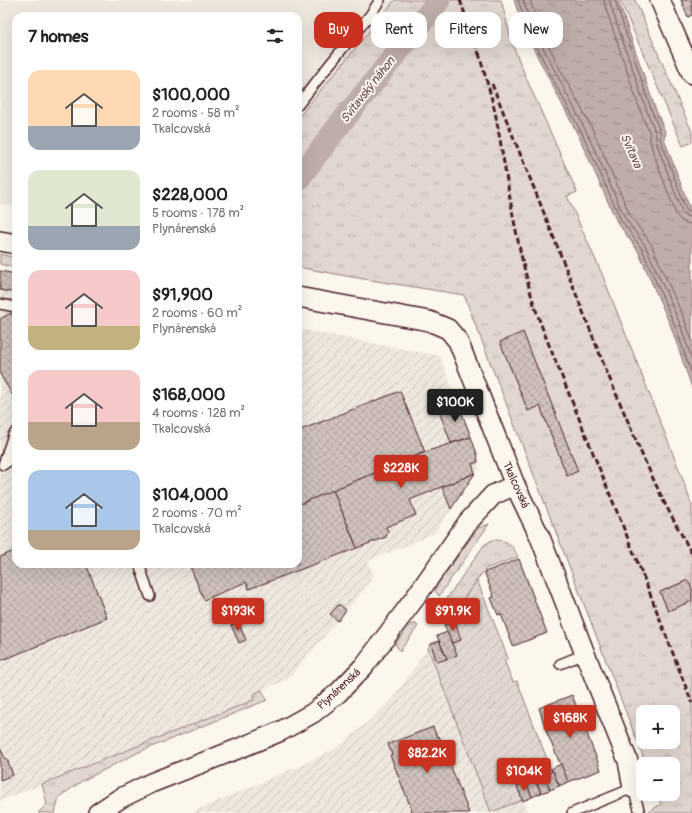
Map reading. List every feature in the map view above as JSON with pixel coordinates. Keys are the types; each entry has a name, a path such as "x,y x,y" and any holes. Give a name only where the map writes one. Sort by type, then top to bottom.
{"street":[{"path":"660,0 692,74"},
{"path":"0,241 12,243"},
{"name":"Tkalcovská","path":"302,298 429,321 448,329 458,341 515,484 540,537 584,654 628,761 633,788"},
{"name":"Plynárenská","path":"98,813 119,799 151,784 281,731 313,713 338,693 364,666 415,598 468,522 493,495 515,484"}],"lane":[{"path":"302,100 370,15 380,0"},
{"path":"0,304 12,306"},
{"path":"1,464 12,437"},
{"path":"1,464 12,458"},
{"path":"140,568 150,596"},
{"path":"560,664 584,654"},
{"path":"572,813 633,788 640,813"}],"shaded area":[{"path":"0,0 395,0 385,12 371,12 371,29 363,39 363,12 314,12 314,48 356,48 302,113 302,12 12,12 12,206 0,204"},
{"path":"0,271 12,273 12,568 302,568 302,330 440,356 477,454 479,469 434,534 368,561 374,575 368,585 288,679 253,694 255,700 0,801"},
{"path":"428,648 491,812 522,800 528,813 194,813 197,810 313,760 339,746 368,722 392,699"}],"green space":[{"path":"395,0 501,0 509,31 509,48 514,48 577,192 567,196 602,274 682,477 692,506 692,813 647,813 661,804 660,801 680,801 680,757 643,757 640,749 680,749 680,705 636,705 636,738 464,295 302,268 302,113 356,48 363,48 363,39 371,29 371,48 427,48 427,12 385,12"},
{"path":"620,0 635,0 692,132 692,142 683,146"},
{"path":"0,254 12,257 12,267 0,264"},
{"path":"489,524 439,596 435,591 435,588 478,528"},
{"path":"492,540 508,543 511,545 518,557 485,569 485,572 482,573 451,616 445,601 484,545"},
{"path":"477,580 508,658 504,660 513,682 517,681 552,772 517,786 522,800 491,812 428,648 431,644 437,662 457,655 452,643 461,640 455,621 453,621 451,616"},
{"path":"411,624 416,624 418,626 400,651 395,644"},
{"path":"262,690 267,700 139,752 82,781 59,797 55,813 38,813 47,804 42,784 254,700 253,694"}],"water":[{"name":"Svitava","path":"514,0 618,0 655,108 666,134 664,138 667,147 692,214 692,388 671,327 638,251 617,222 579,137 533,48 563,48 563,12 518,12"}],"building":[{"path":"681,0 692,0 692,15 688,17"},
{"path":"0,271 12,273 12,292 0,290"},
{"path":"11,313 12,315 12,394 0,374 0,319"},
{"path":"523,332 578,471 567,476 540,406 528,411 500,342"},
{"path":"400,391 425,452 302,503 302,429"},
{"path":"458,403 471,437 451,443 439,411"},
{"path":"471,437 478,462 472,464 475,473 410,500 416,515 386,527 388,531 386,537 357,548 333,490 428,451"},
{"path":"475,473 451,509 442,487"},
{"path":"333,490 357,548 249,589 246,582 204,600 191,568 302,568 302,503"},
{"path":"12,552 12,568 88,568 107,618 0,661 0,557"},
{"path":"519,559 547,633 513,646 501,614 498,615 491,598 494,597 485,572"},
{"path":"688,580 692,590 692,601 668,611 660,592"},
{"path":"339,604 346,610 338,621 330,614"},
{"path":"455,621 461,640 452,643 444,625"},
{"path":"238,622 246,640 239,643 231,625"},
{"path":"447,632 457,655 447,659 437,636"},
{"path":"439,641 447,659 437,662 431,644"},
{"path":"572,695 601,770 568,782 547,733 539,708"},
{"path":"433,727 437,737 439,736 469,813 413,813 390,755 392,755 388,744"},
{"path":"0,747 5,759 7,759 13,775 0,780"},
{"path":"561,764 568,782 559,786 551,769"},
{"path":"553,771 559,786 550,790 544,775"},
{"path":"544,775 550,790 541,793 535,779"},
{"path":"535,779 541,793 532,797 526,782"},
{"path":"526,782 532,797 523,801 517,786"}],"waterway":[{"name":"Svitavský náhon","path":"302,175 333,133 439,0"}],"railway":[{"path":"460,0 480,57"},
{"path":"479,53 500,137 522,259 536,310 644,578 692,703"},
{"path":"492,84 606,370 643,457 664,502 692,554"}]}
